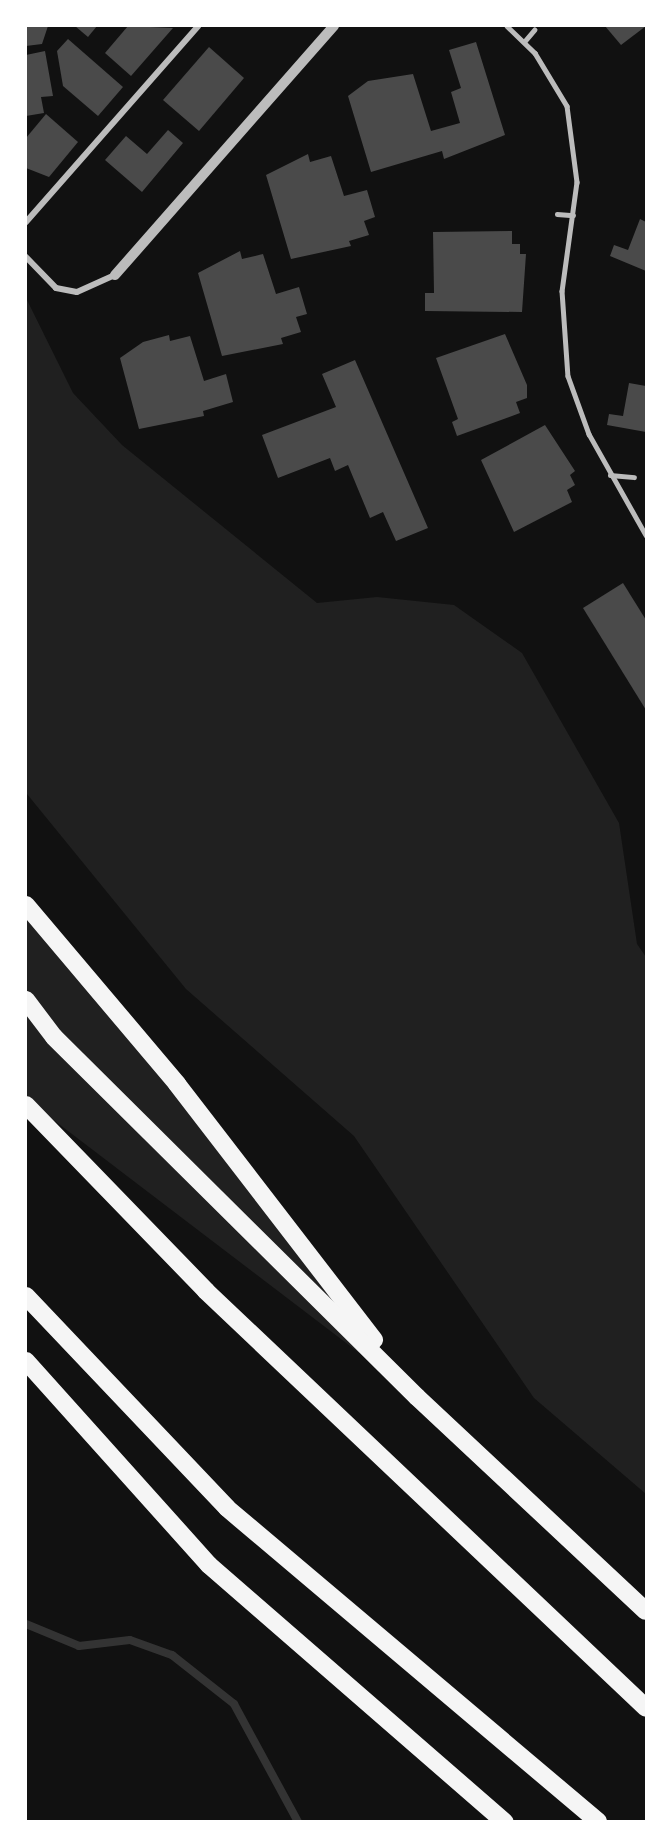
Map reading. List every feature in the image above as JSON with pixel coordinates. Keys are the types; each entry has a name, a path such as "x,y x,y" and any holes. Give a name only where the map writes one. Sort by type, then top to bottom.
{"highway":[{"path":"26,905 177,1084 417,1396"},
{"path":"26,1000 54,1037 417,1396 646,1611"},
{"path":"26,1105 206,1291 646,1708"},
{"path":"26,1296 227,1508 598,1821"},
{"path":"26,1361 209,1565 505,1821"}],"street":[{"path":"26,222 198,26"},
{"path":"26,257 56,288 77,292 115,275 333,26"}],"lane":[{"path":"507,26 524,42 567,106 576,154 573,215 562,291 568,376 610,475 646,535"},
{"path":"524,42 534,30"},
{"path":"557,214 573,215"},
{"path":"610,475 634,477"}],"shaded area":[{"path":"26,298 73,393 122,445 317,603 377,597 454,605 522,653 619,823 637,944 646,957 646,1494 534,1398 354,1136 186,989 27,794"},
{"path":"26,905 417,1397 26,1099"}],"building":[{"path":"26,26 48,26 42,44 26,46"},
{"path":"75,26 97,26 88,37"},
{"path":"128,26 173,28 131,76 105,53"},
{"path":"605,26 646,26 621,45"},
{"path":"68,39 123,87 98,116 63,86 57,51"},
{"path":"476,42 505,135 444,159 442,151 371,172 348,96 368,81 413,74 431,131 460,123 451,92 461,88 449,50"},
{"path":"209,47 244,78 199,131 163,100"},
{"path":"45,51 53,96 41,97 44,113 26,116 26,55"},
{"path":"46,114 78,142 49,177 26,168 26,138"},
{"path":"168,130 183,143 142,192 105,160 126,136 147,154"},
{"path":"308,154 310,162 331,156 344,196 367,190 375,217 364,221 369,235 349,241 351,246 291,259 266,175"},
{"path":"640,219 646,222 646,271 610,256 614,245 628,250"},
{"path":"512,231 512,244 520,244 520,254 526,254 522,312 425,311 425,293 434,293 433,232"},
{"path":"240,251 242,259 263,254 276,294 299,287 307,314 296,317 301,332 281,338 283,344 222,356 198,273"},
{"path":"505,334 527,385 527,398 516,402 520,413 457,436 452,422 458,419 436,358"},
{"path":"169,335 170,341 190,336 204,381 226,374 233,402 203,411 204,416 139,429 120,358 143,342"},
{"path":"355,360 428,528 396,541 383,512 370,518 348,465 335,471 330,458 278,478 262,435 336,407 322,374"},
{"path":"629,383 646,386 646,432 607,425 609,414 623,416"},
{"path":"545,425 575,471 570,475 575,485 567,490 572,502 514,532 481,460"},
{"path":"623,583 646,620 646,710 583,608"}],"waterway":[{"path":"26,1624 79,1646 130,1640 172,1655 234,1704 298,1822"}]}
